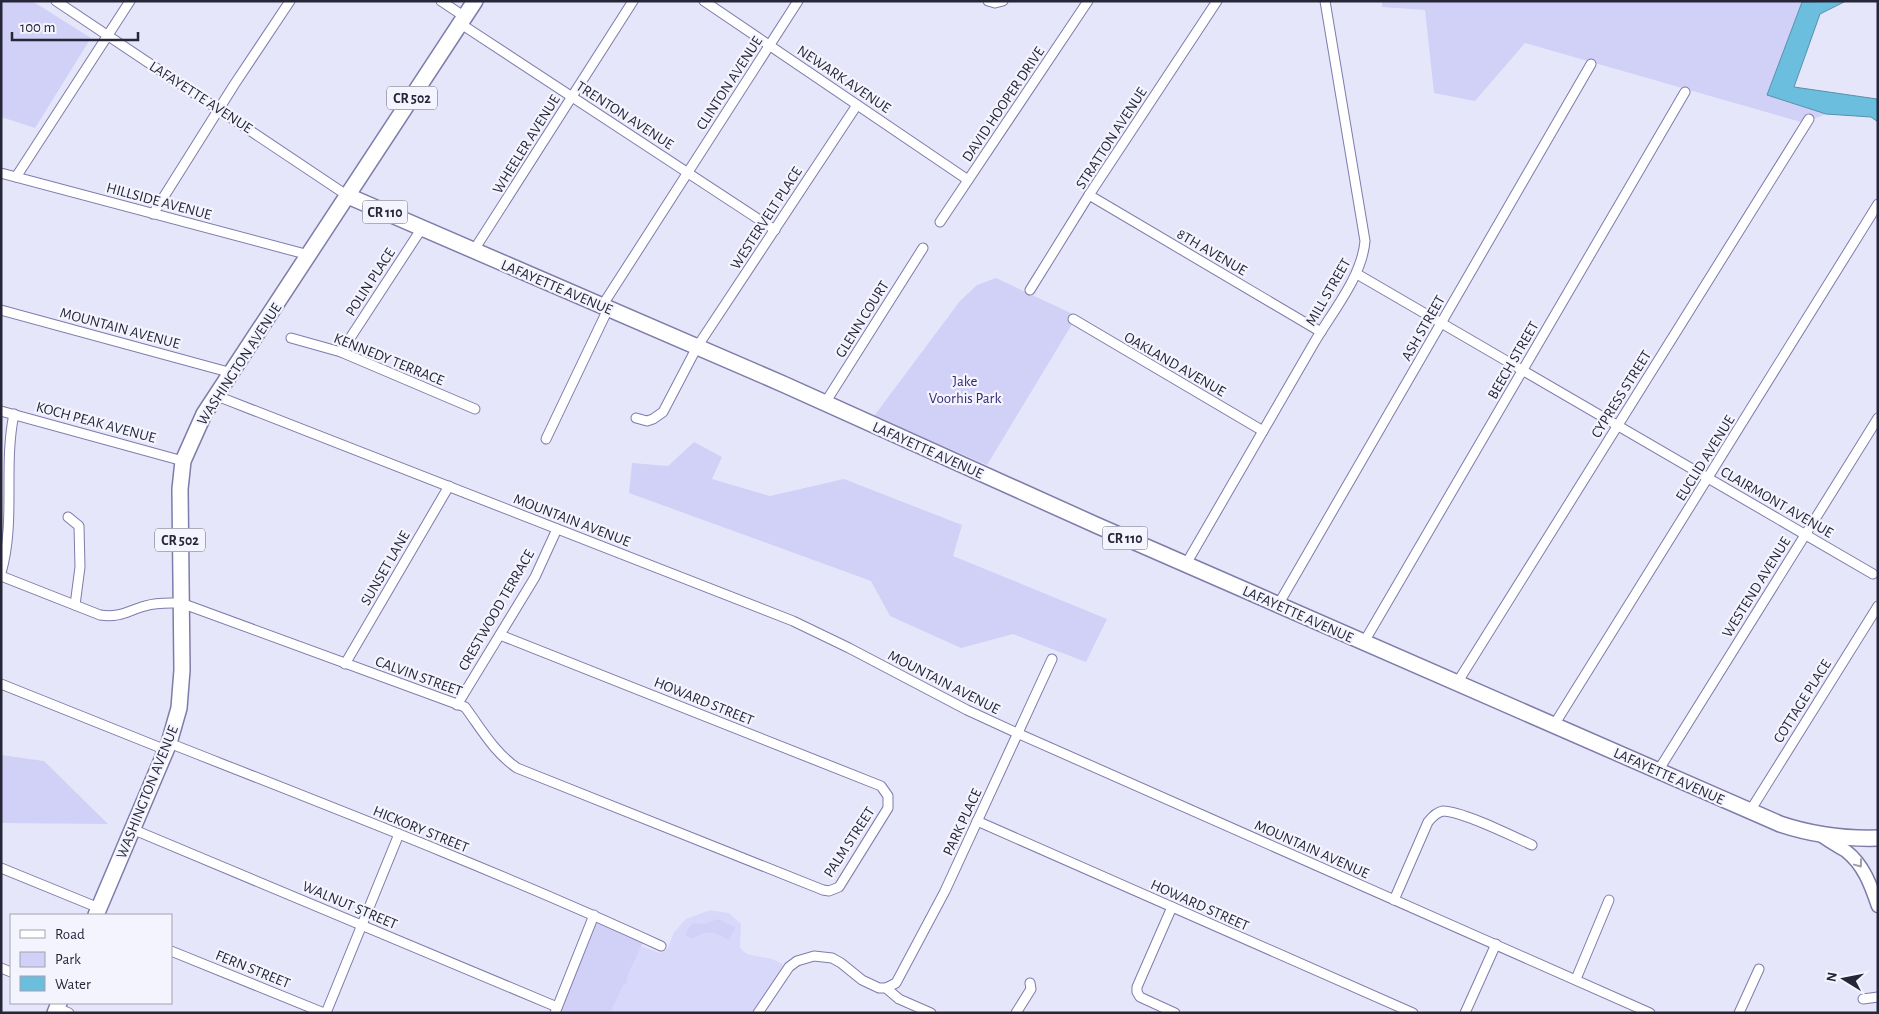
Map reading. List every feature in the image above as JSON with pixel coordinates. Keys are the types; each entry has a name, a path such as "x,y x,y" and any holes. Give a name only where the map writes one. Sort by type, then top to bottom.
{"main road":[{"name":"WASHINGTON AVENUE","path":"98,912 167,746 179,708 182,687 180,489 183,461 204,414 476,1"},
{"name":"LAFAYETTE AVENUE","path":"348,196 825,403 1278,605 1780,824 1827,837 1878,838"},
{"name":"CR 110","path":"1827,837 1854,858 1862,868 1875,891 1878,906"}],"street":[{"name":"LAFAYETTE AVENUE","path":"56,1 219,108 348,196"},
{"path":"16,177 130,1"},
{"path":"153,214 219,108 290,1"},
{"name":"TRENTON AVENUE","path":"441,1 463,21 572,97 775,230"},
{"name":"WHEELER AVENUE","path":"474,250 633,1"},
{"name":"NEWARK AVENUE","path":"704,1 968,180"},
{"name":"CLINTON AVENUE","path":"546,439 605,307 798,1"},
{"path":"988,1 995,3 1003,1"},
{"name":"DAVID HOOPER DRIVE","path":"940,222 1088,1"},
{"name":"STRATTON AVENUE","path":"1030,290 1089,196 1217,1"},
{"name":"MILL STREET","path":"1186,564 1362,262 1365,241 1325,1"},
{"name":"ASH STREET","path":"1278,605 1591,64"},
{"name":"BEECH STREET","path":"1364,642 1685,92"},
{"name":"WESTERVELT PLACE","path":"636,418 647,421 663,412 697,347 857,105"},
{"name":"CYPRESS STREET","path":"1458,683 1809,119"},
{"name":"HILLSIDE AVENUE","path":"1,174 309,255"},
{"name":"8TH AVENUE","path":"1089,196 1321,332"},
{"name":"EUCLID AVENUE","path":"1554,725 1878,204"},
{"name":"POLIN PLACE","path":"341,352 422,228"},
{"name":"GLENN COURT","path":"825,403 923,248"},
{"name":"CLAIRMONT AVENUE","path":"1356,274 1873,574"},
{"name":"MOUNTAIN AVENUE","path":"1,310 232,373"},
{"name":"OAKLAND AVENUE","path":"1073,319 1263,431"},
{"name":"KENNEDY TERRACE","path":"291,338 341,352 475,409"},
{"name":"MOUNTAIN AVENUE","path":"217,396 822,634 930,691 1017,733 1650,1013"},
{"name":"KOCH PEAK AVENUE","path":"1,411 183,461"},
{"path":"1,574 6,558 8,538 10,446 14,414"},
{"name":"WESTEND AVENUE","path":"1658,771 1878,418"},
{"name":"SUNSET LANE","path":"345,664 449,486"},
{"path":"68,517 79,526 80,567 75,605"},
{"name":"CRESTWOOD TERRACE","path":"457,705 535,577 557,529"},
{"name":"CALVIN STREET","path":"1,574 100,615 110,616 128,613 155,603 181,603 465,708 483,730 496,751 517,768 826,891"},
{"name":"COTTAGE PLACE","path":"1750,811 1878,606"},
{"name":"HOWARD STREET","path":"500,635 881,786 886,791 889,802"},
{"name":"PARK PLACE","path":"886,988 896,982 945,891 1052,659"},
{"name":"HICKORY STREET","path":"1,684 399,834 594,915 661,946"},
{"name":"PALM STREET","path":"826,891 839,887 888,808 889,802"},
{"path":"1394,900 1428,822 1434,815 1442,811 1461,815 1532,845"},
{"name":"HOWARD STREET","path":"977,821 1413,1013"},
{"name":"WALNUT STREET","path":"132,829 362,925 556,1010"},
{"path":"325,1013 399,834"},
{"path":"1,868 98,912"},
{"path":"1576,979 1609,900"},
{"path":"1172,907 1137,988 1137,992 1140,997 1175,1013"},
{"path":"556,1010 594,915"},
{"path":"1465,1013 1496,944"},
{"name":"FERN STREET","path":"172,951 325,1013"},
{"path":"758,1013 789,967 805,957 814,956 830,958 841,963 862,980 880,988 886,988 899,999 931,1013"},
{"path":"1739,1013 1759,969"},
{"path":"1016,1013 1031,990 1030,982"},
{"path":"1863,999 1878,997"}],"shaded area":[{"path":"710,910 729,913 741,924 740,948 747,954 772,959 789,967 758,1013 560,1013 641,946 660,953 668,948 674,932 686,919"}],"green space":[{"path":"1,1 32,1 91,38 35,128 1,117"},
{"path":"1382,1 1802,1 1767,95 1826,114 1804,123 1525,43 1475,101 1434,93 1425,10 1382,7"},
{"name":"Jake Voorhis Park","path":"996,278 1077,316 987,465 874,416 960,301 977,285"},
{"path":"694,442 722,457 712,479 770,496 844,479 962,525 953,556 1107,619 1086,662 1013,634 961,648 890,616 871,581 629,493 632,463 668,466"},
{"path":"1,755 44,761 108,824 1,823"},
{"path":"595,919 646,936 628,974 626,984 623,985 610,1013 560,1013"},
{"path":"718,919 735,927 729,940 709,932 692,938 686,935 688,928 693,923 704,924"}],"water":[{"path":"1846,1 1820,14 1794,87 1877,99 1878,122 1871,117 1826,114 1767,95 1802,2"}]}
